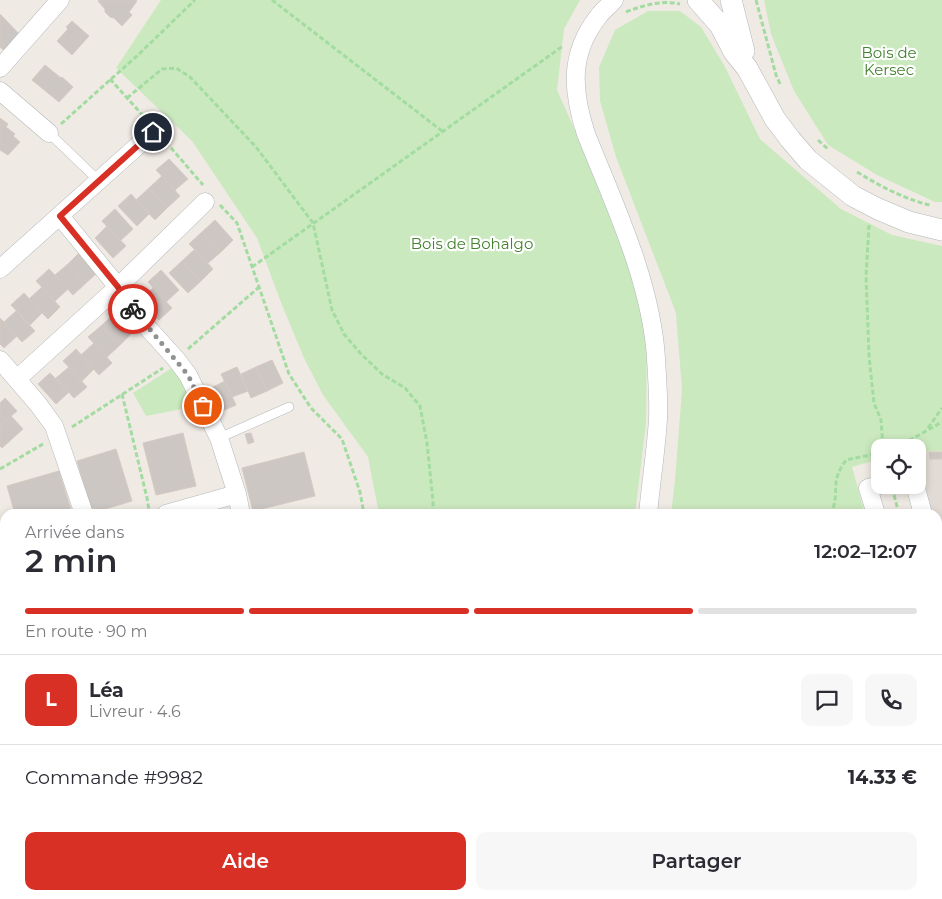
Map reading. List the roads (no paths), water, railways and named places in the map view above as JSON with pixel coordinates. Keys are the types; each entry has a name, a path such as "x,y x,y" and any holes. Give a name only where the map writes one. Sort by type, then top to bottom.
{"street":[{"path":"0,68 60,0"},
{"path":"698,0 720,25 734,52 747,68 775,119 808,160 853,196 909,222 942,230"},
{"path":"731,0 744,48 747,68"},
{"path":"616,2 598,16 579,51 575,89 579,113 586,134 635,262 647,302 652,329 656,357 658,419 649,509"},
{"path":"0,91 49,133"},
{"path":"0,269 155,131"},
{"path":"17,379 118,287 210,197"},
{"path":"60,216 118,287 138,317 188,375 219,438 240,509"},
{"path":"0,360 38,404 54,426 82,509"},
{"path":"871,488 868,488 874,509"},
{"path":"184,509 236,494"},
{"path":"916,494 921,509"}],"lane":[{"path":"49,133 99,181"},
{"path":"219,438 289,407"}],"park label":[{"name":"Bois de Kersec","path":"889,62"},
{"name":"Bois de Bohalgo","path":"472,244"}]}
